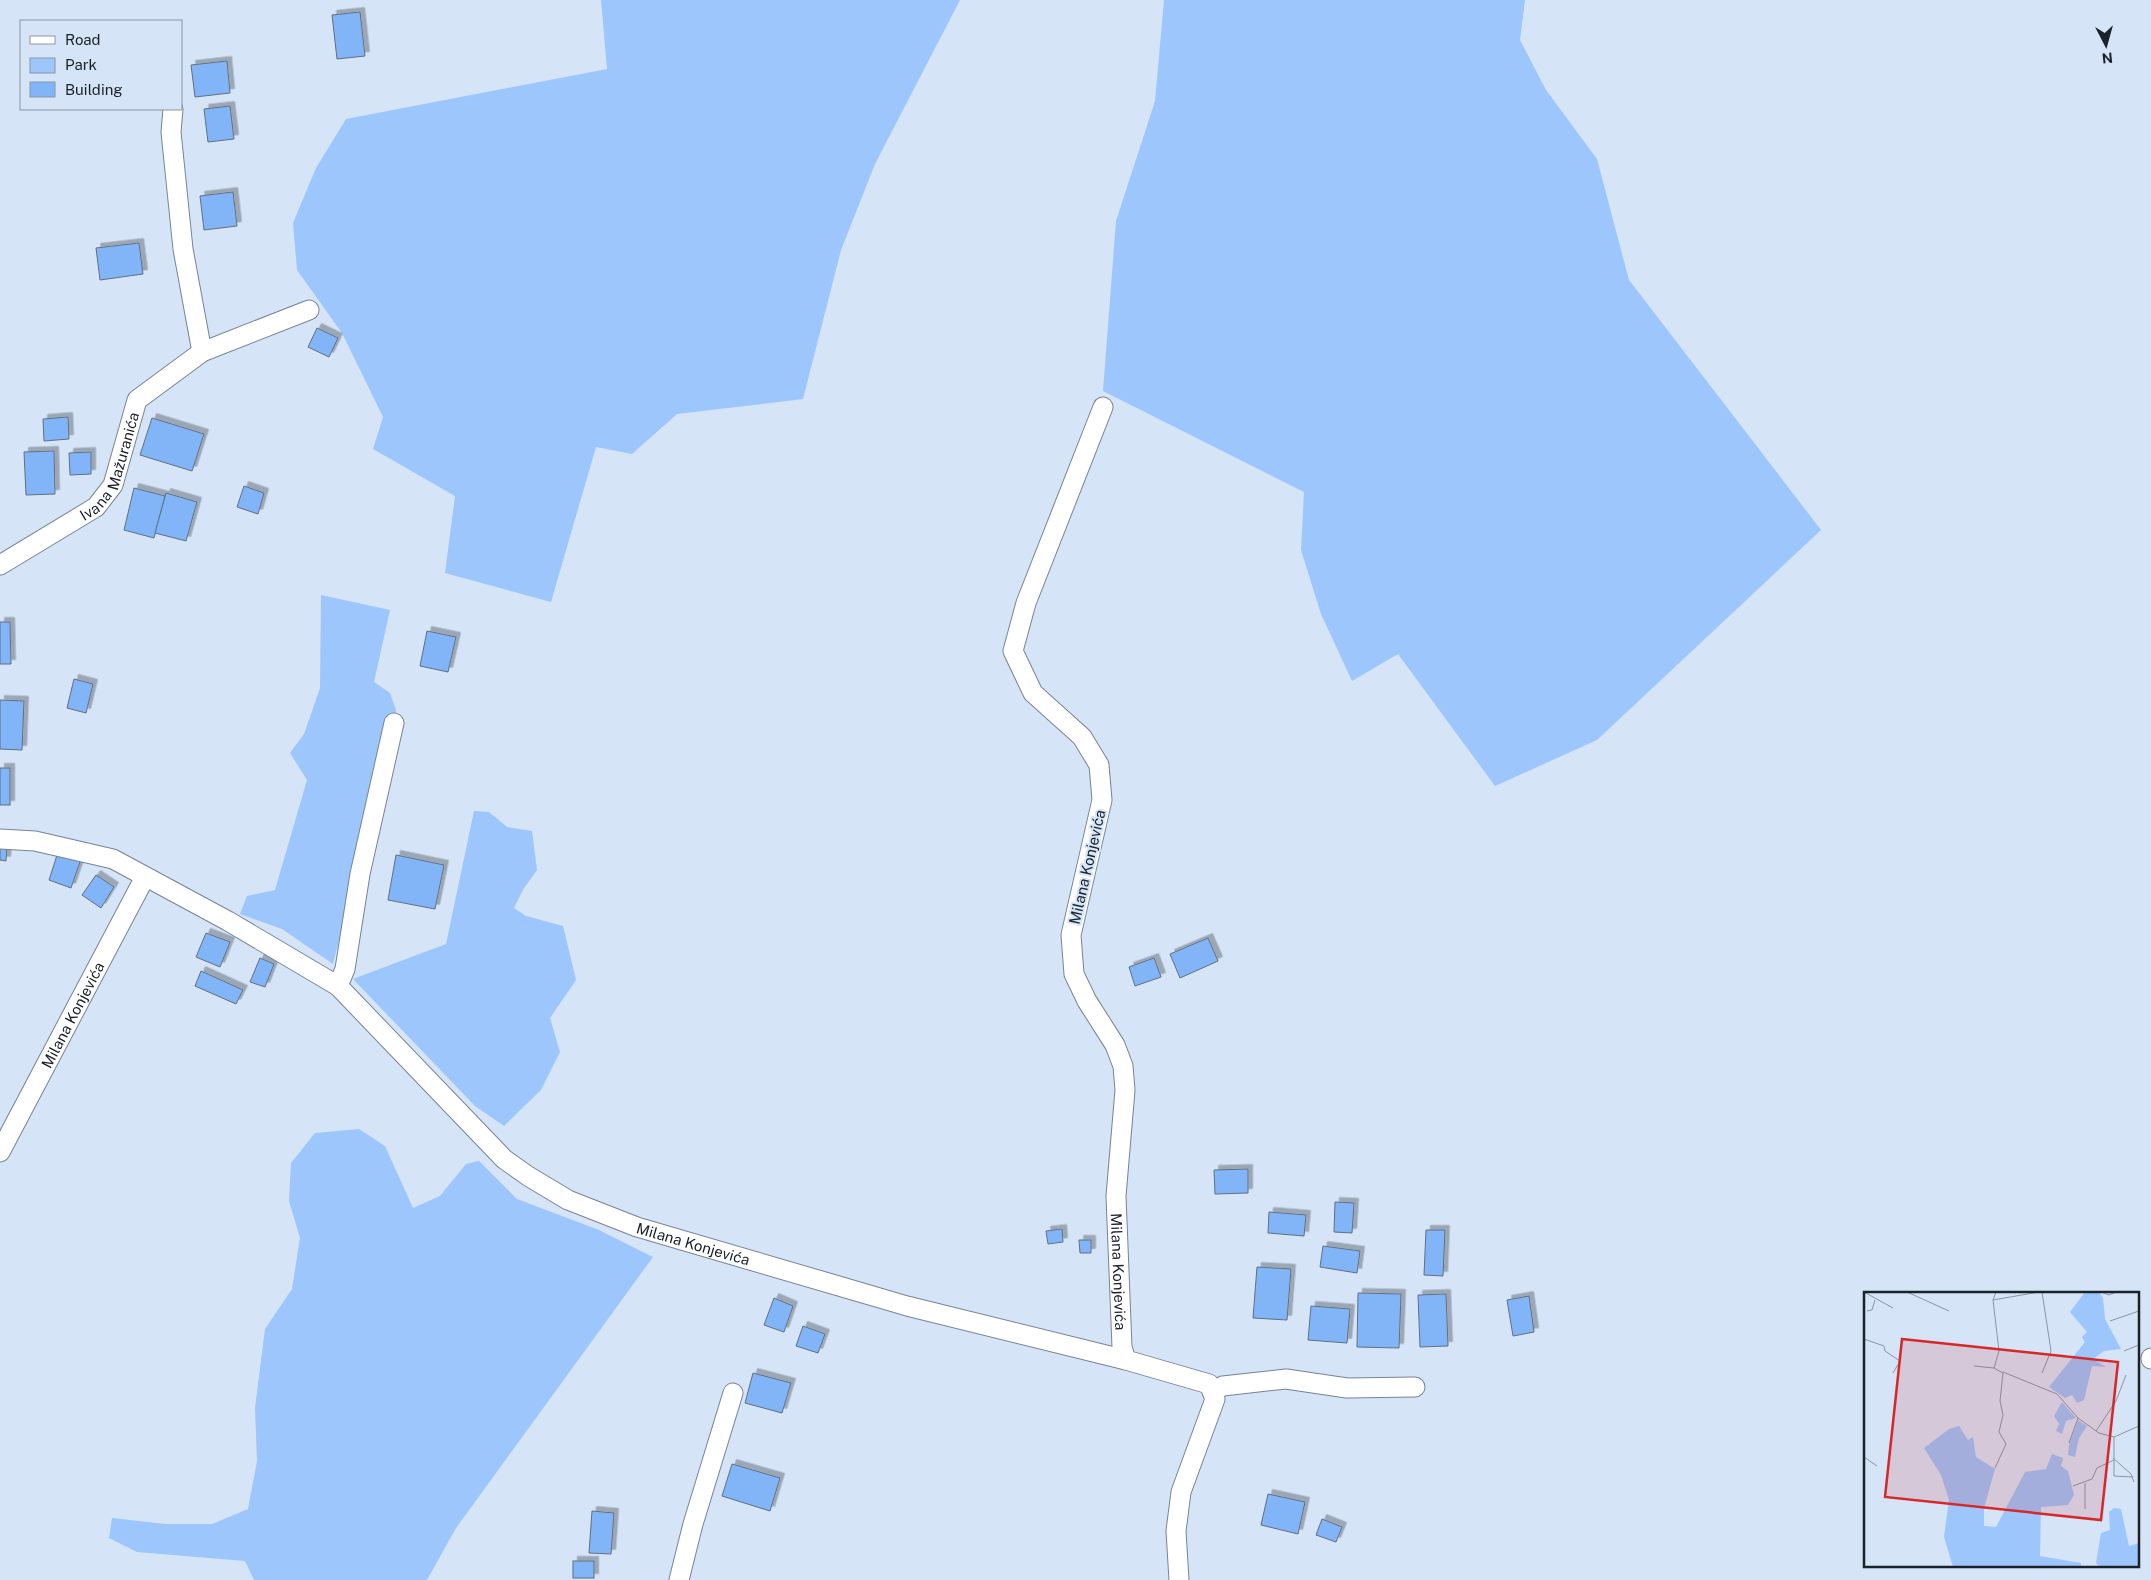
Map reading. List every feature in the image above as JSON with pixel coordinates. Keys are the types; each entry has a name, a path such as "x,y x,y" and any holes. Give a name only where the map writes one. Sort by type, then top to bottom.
{"street":[{"path":"173,110 171,132 183,249 202,352"},
{"name":"Ivana Mažuranića","path":"0,565 96,507 113,485 137,400 202,352 309,310"},
{"name":"Milana Konjevića","path":"1103,408 1026,603 1013,651 1033,693 1082,737 1098,765 1102,800 1071,935 1074,974 1087,1001 1115,1045 1123,1066 1124,1090 1116,1196 1122,1347 1126,1360"},
{"path":"338,986 345,969 360,874 394,723"},
{"name":"Milana Konjevića","path":"0,839 35,841 113,859 228,921 338,986 504,1159 568,1200 637,1227 907,1306 1126,1360 1209,1384 1213,1391"},
{"name":"Milana Konjevića","path":"0,1152 145,877"},
{"path":"1179,1580 1176,1531 1181,1492 1214,1398 1213,1391 1223,1386 1286,1378 1347,1388 1415,1387"},
{"path":"679,1580 693,1524 733,1393"}],"green space":[{"path":"601,0 960,0 875,164 841,250 803,399 677,414 632,454 596,447 551,602 445,573 455,496 373,449 383,417 342,333 297,270 293,223 316,168 346,119 607,69"},
{"path":"1164,0 1525,0 1520,40 1546,90 1597,159 1629,280 1821,530 1597,740 1495,786 1398,654 1352,681 1321,614 1301,550 1304,492 1103,391 1116,221 1155,101"},
{"path":"321,595 390,610 374,682 390,693 396,710 333,964 282,929 240,914 247,896 275,890 307,780 290,753 304,734 320,688"},
{"path":"474,811 489,812 507,827 532,831 537,870 524,888 514,908 526,916 563,926 576,980 550,1018 560,1052 541,1090 504,1126 475,1106 353,979 446,944"},
{"path":"359,1129 385,1146 413,1208 440,1196 466,1164 479,1161 517,1199 599,1230 653,1257 456,1528 427,1580 254,1580 245,1561 137,1552 109,1538 112,1518 165,1524 212,1524 248,1509 257,1461 255,1408 265,1329 292,1289 300,1238 289,1201 291,1163 315,1133"}],"building":[{"path":"360,12 365,56 337,59 332,15"},
{"path":"227,61 230,93 195,97 191,65"},
{"path":"230,106 234,139 208,142 204,109"},
{"path":"233,192 237,226 204,230 200,196"},
{"path":"139,243 143,274 100,280 96,248"},
{"path":"317,328 338,338 329,357 308,347"},
{"path":"68,417 69,439 44,441 43,419"},
{"path":"152,418 204,434 192,471 140,455"},
{"path":"54,451 55,494 26,495 24,452"},
{"path":"91,452 91,474 70,475 69,453"},
{"path":"244,486 264,493 258,514 237,507"},
{"path":"134,488 165,496 154,538 124,530"},
{"path":"166,493 197,502 186,541 155,533"},
{"path":"0,622 10,622 11,664 0,664"},
{"path":"427,631 456,637 448,672 420,666"},
{"path":"74,679 93,684 86,713 67,708"},
{"path":"0,700 24,701 22,750 0,749"},
{"path":"0,768 10,768 10,805 0,805"},
{"path":"0,847 7,847 6,861 0,860"},
{"path":"58,852 81,859 71,888 49,880"},
{"path":"396,855 444,865 435,909 388,900"},
{"path":"96,875 114,887 101,908 82,895"},
{"path":"206,933 230,942 220,967 196,957"},
{"path":"1208,938 1218,961 1180,978 1170,954"},
{"path":"260,958 274,964 265,987 250,982"},
{"path":"1154,958 1161,977 1135,986 1129,967"},
{"path":"201,971 243,990 236,1004 195,986"},
{"path":"1248,1169 1248,1193 1215,1194 1214,1170"},
{"path":"1335,1202 1354,1203 1352,1233 1334,1232"},
{"path":"1269,1212 1306,1215 1304,1236 1268,1233"},
{"path":"1062,1229 1063,1242 1048,1244 1046,1231"},
{"path":"1426,1230 1445,1230 1443,1276 1424,1275"},
{"path":"1079,1240 1091,1240 1091,1253 1080,1253"},
{"path":"1323,1246 1360,1251 1357,1273 1320,1267"},
{"path":"1257,1267 1291,1269 1287,1320 1253,1318"},
{"path":"1358,1293 1401,1294 1399,1348 1357,1347"},
{"path":"1446,1294 1448,1346 1420,1347 1418,1295"},
{"path":"1529,1296 1534,1332 1513,1336 1507,1300"},
{"path":"774,1298 793,1306 784,1332 764,1325"},
{"path":"1311,1306 1350,1309 1347,1343 1308,1340"},
{"path":"803,1326 825,1334 818,1353 796,1346"},
{"path":"753,1373 791,1383 782,1413 745,1403"},
{"path":"732,1464 780,1478 770,1511 722,1496"},
{"path":"1268,1494 1305,1502 1298,1534 1261,1525"},
{"path":"592,1511 614,1513 611,1554 589,1553"},
{"path":"1322,1519 1342,1527 1336,1542 1316,1535"},
{"path":"573,1561 594,1561 594,1578 573,1578"}]}
